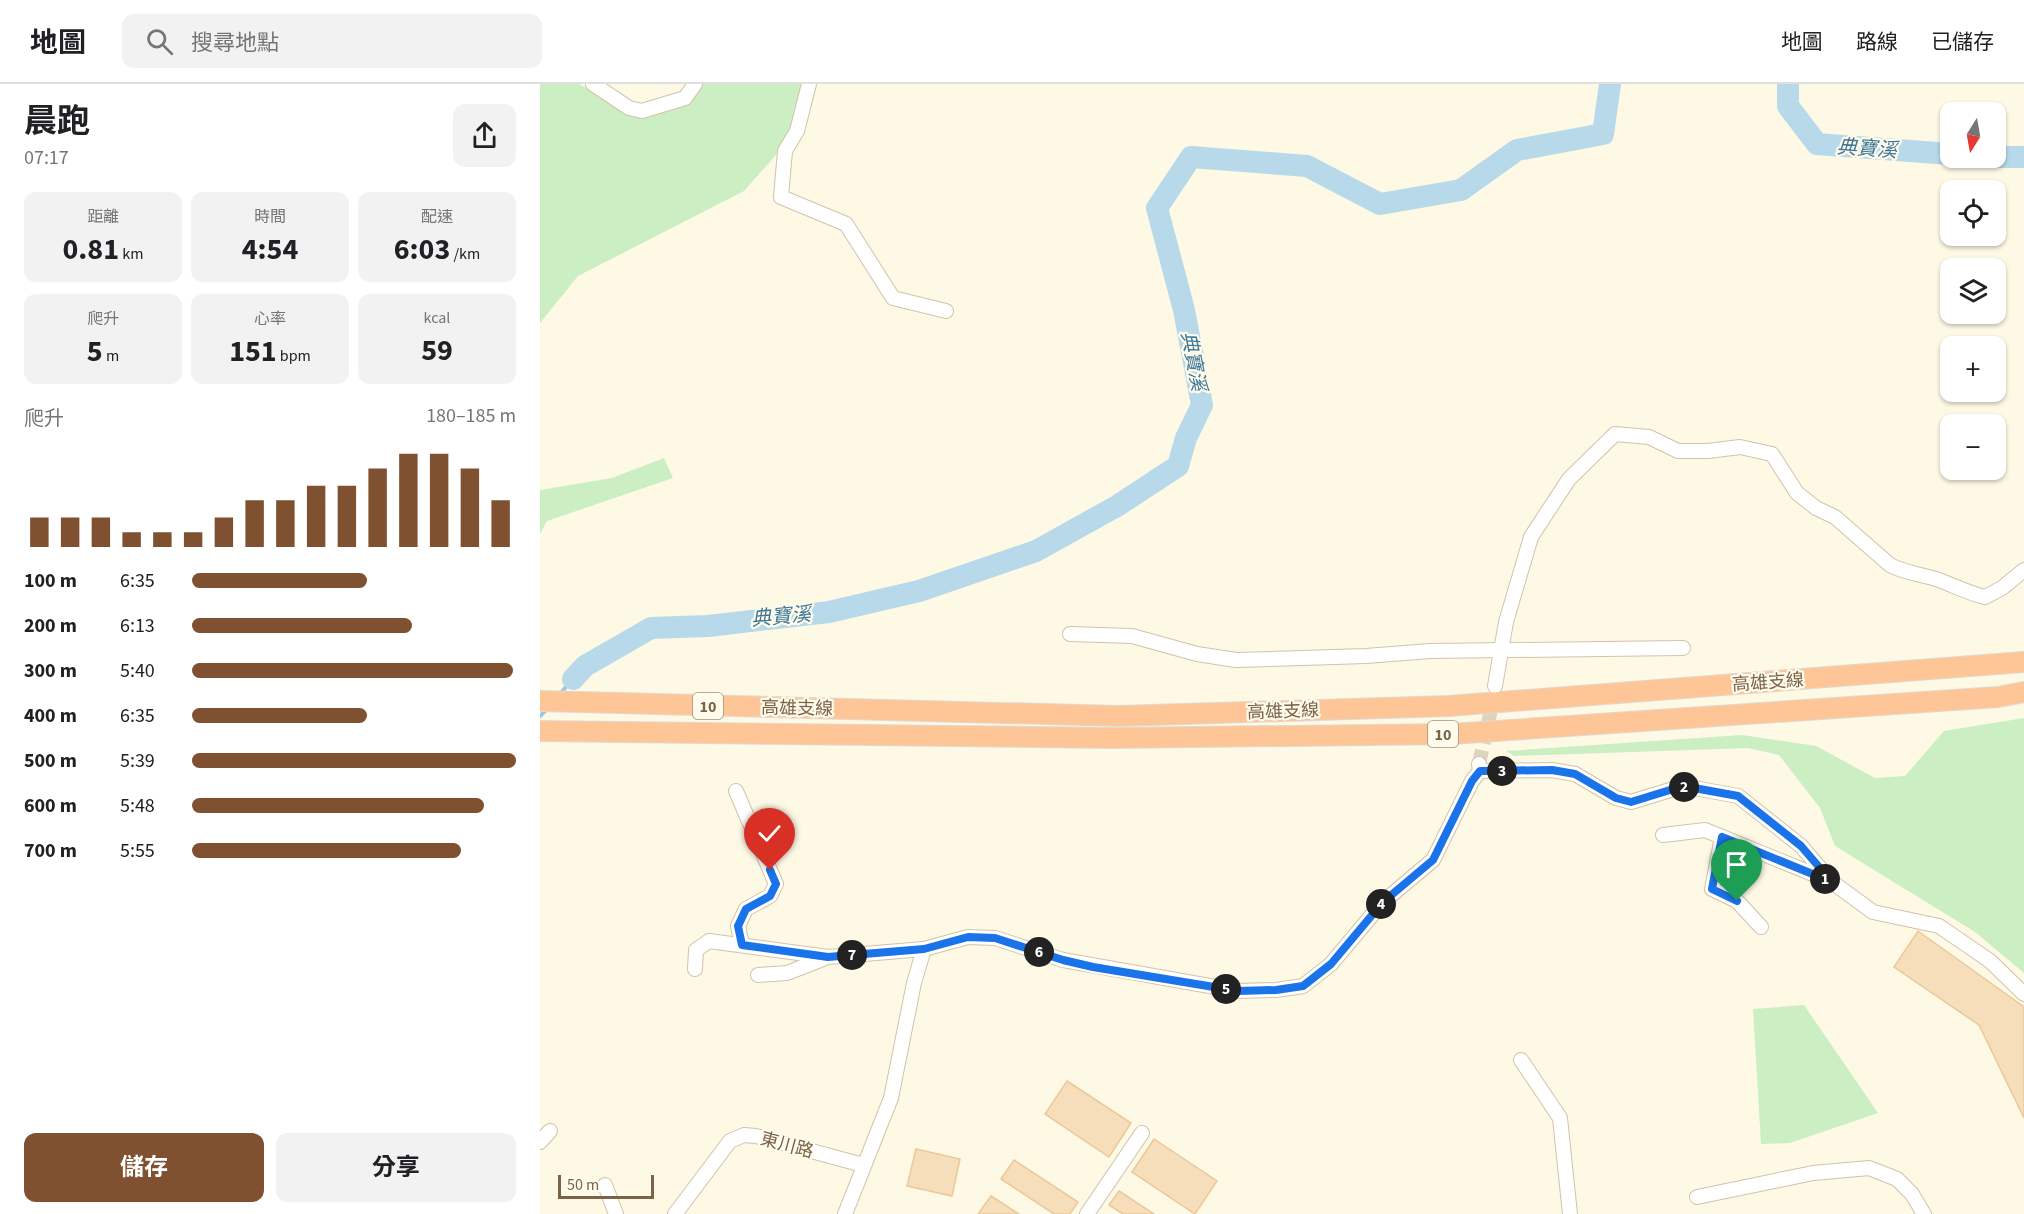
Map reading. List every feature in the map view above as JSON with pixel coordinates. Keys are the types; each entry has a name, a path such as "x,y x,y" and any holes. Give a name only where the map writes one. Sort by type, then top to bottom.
{"highway":[{"name":"高雄支線","path":"540,701 1119,716 1448,706 2024,662"},
{"name":"高雄支線","path":"540,731 1112,738 1451,734 1998,697 2024,692"}],"street":[{"path":"592,84 629,108 642,111 685,98 695,84"},
{"path":"809,84 797,131 785,152 781,196 846,224 893,298 946,311"},
{"path":"1496,686 1506,622 1531,537 1569,479 1616,434 1649,437 1678,451 1708,451 1740,447 1772,454 1797,493 1816,508 1835,517 1890,565 1900,570 1935,579 1963,592 1985,597 2002,588 2024,570"},
{"path":"1070,634 1132,636 1197,654 1236,660 1366,656 1430,651 1683,648"},
{"path":"695,969 696,950 709,941 828,957 924,949 968,937 995,938 1063,960 1093,967 1238,991 1276,990 1303,986 1331,964 1383,902 1433,860 1480,767 1552,770 1575,774 1616,798 1631,802 1683,786 1738,796 1801,846 1832,882 1873,912 1939,926 1990,961 2024,993"},
{"path":"736,791 776,884 770,896 746,909 738,926 742,945"},
{"path":"1663,836 1705,830 1832,882"},
{"path":"1722,837 1712,889 1737,901 1761,927"},
{"path":"845,1214 891,1098 914,983 924,949"},
{"path":"758,975 787,973 828,957"},
{"path":"1521,1060 1560,1118 1570,1214"},
{"path":"540,1142 550,1131"},
{"path":"1087,1214 1142,1133"},
{"name":"東川路","path":"675,1214 730,1141 744,1136 756,1136 863,1166"},
{"path":"1697,1197 1813,1173 1869,1168 1897,1179 1912,1194 1924,1214"},
{"path":"605,1185 616,1214"}],"green space":[{"path":"540,84 579,84 608,100 653,110 699,84 807,84 782,148 744,191 578,276 540,323"},
{"path":"664,458 673,478 547,521 540,534 540,490 612,478"},
{"path":"2024,718 2024,973 1975,932 1835,846 1820,808 1779,755 1748,748 1514,756 1506,751 1742,735 1816,746 1875,778 1905,776 1944,731"},
{"path":"1804,1005 1878,1113 1790,1143 1761,1144 1753,1009"}],"building":[{"path":"1918,931 2024,1007 2024,1118 1979,1025 1894,967"},
{"path":"1067,1081 1131,1123 1109,1157 1045,1114"},
{"path":"1154,1139 1217,1181 1195,1214 1132,1172"},
{"path":"916,1149 960,1159 952,1196 907,1186"},
{"path":"1014,1160 1078,1202 1070,1214 1054,1214 1001,1179"},
{"path":"1119,1191 1154,1214 1123,1214 1109,1205"},
{"path":"991,1196 1019,1214 978,1214"}],"waterway":[{"name":"典寶溪","path":"573,679 585,666 651,628 708,626 829,612 919,591 1036,551 1117,506 1178,466 1186,438 1202,405 1184,310 1157,208 1191,157 1307,166 1380,204 1461,190 1517,150 1603,134 1610,84"},
{"name":"典寶溪","path":"1788,84 1788,106 1817,144 1940,153"},
{"name":"典寶溪","path":"2006,157 2024,157"},
{"name":"典寶溪","path":"559,695 573,679"},
{"name":"典寶溪","path":"540,716 548,708"}],"tunnel":[{"path":"1479,764 1494,696"}],"route":[{"path":"770,870 776,884 770,896 746,909 738,926 742,945 828,957 924,949 968,937 995,938 1063,960 1093,967 1238,991 1276,990 1303,986 1316,977 1331,964 1383,902 1433,860 1472,781 1480,771 1552,770 1575,774 1616,798 1631,802 1683,786 1738,796 1801,846 1832,882 1722,837 1712,889 1737,901"}]}
